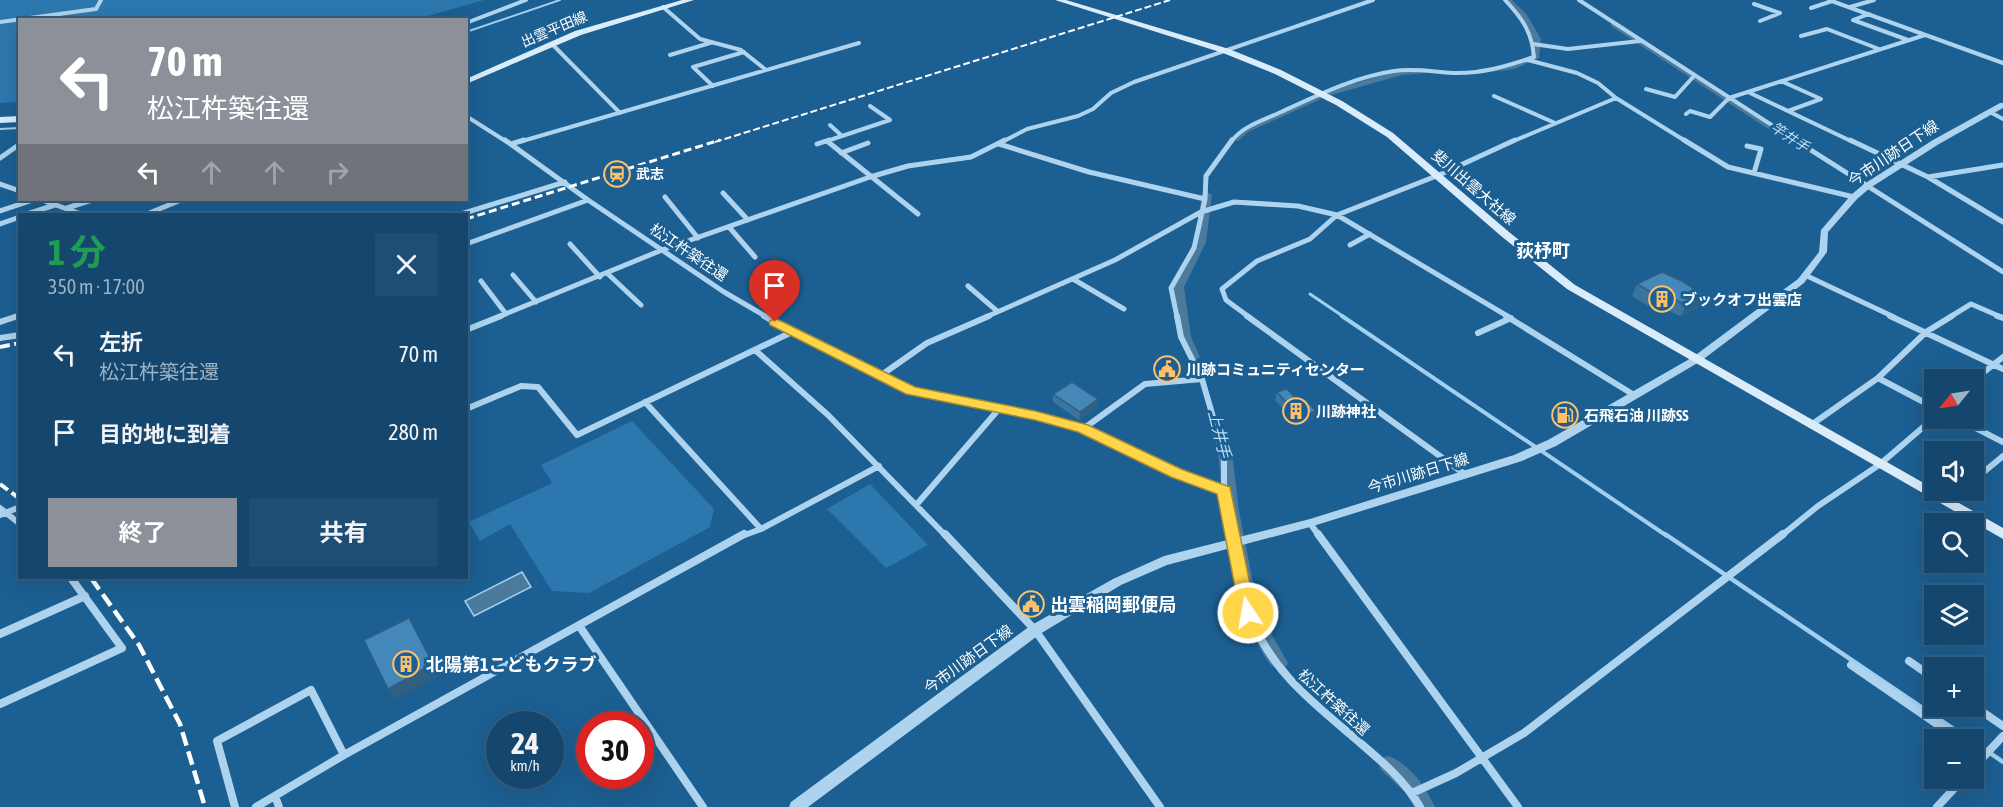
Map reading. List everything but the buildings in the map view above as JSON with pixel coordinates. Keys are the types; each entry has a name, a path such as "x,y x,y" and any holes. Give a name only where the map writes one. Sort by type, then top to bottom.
{"main road":[{"name":"出雲平田線","path":"468,81 604,23 690,0"},
{"name":"斐川出雲大社線","path":"1059,0 1226,51 1278,72 1321,93 1390,135 1505,234 1571,287 2003,534"},
{"path":"0,120 18,119"}],"street":[{"path":"24,18 96,9 101,0"},
{"path":"468,22 526,0"},
{"path":"468,329 608,274 662,250 870,177 908,166 971,157 1027,129 1085,112 1111,93 1134,82 1373,0"},
{"path":"1224,491 1224,455 1202,379 1181,337 1171,288 1194,248 1205,199 1206,176 1234,137 1242,130 1321,93 1358,79 1394,71 1420,69 1455,73 1498,69 1534,57 1534,38 1523,19 1506,0"},
{"path":"1579,0 1694,76 2003,272"},
{"path":"1810,8 1830,0 2003,63"},
{"path":"1850,7 1874,0"},
{"path":"1754,4 1780,13 1760,21"},
{"path":"663,7 700,39 744,52 766,70"},
{"path":"1869,14 1853,20 1908,40"},
{"path":"0,21 18,19"},
{"path":"1801,36 1827,29 1879,49"},
{"path":"1686,114 1690,111 1710,117 1729,98 1925,35"},
{"path":"1533,44 1568,49 1640,40"},
{"path":"670,55 710,43"},
{"path":"511,144 859,43"},
{"path":"552,44 620,113"},
{"path":"713,86 693,67 744,52"},
{"path":"1527,60 1577,73 1598,83 1616,98 1728,167 1854,197"},
{"path":"1646,89 1675,97 1694,76"},
{"path":"1780,81 1821,99 1788,111"},
{"path":"1748,92 1928,177 2003,222"},
{"path":"1494,96 1555,123"},
{"path":"1466,475 1226,300 1222,289 1257,261 1310,238 1337,215 1439,175 1616,98"},
{"path":"818,144 890,120 870,105"},
{"name":"今市川跡日下線","path":"796,807 1035,630 1117,582 1164,561 1310,523 1518,458 1552,443 1697,359 1801,281 1823,252 1824,232 1854,197 1867,186 1936,142 2003,105"},
{"path":"1990,112 2003,119"},
{"name":"松江杵築往還","path":"468,117 511,144 588,200 724,292 792,332 880,376 911,391 1035,416 1083,429 1176,473 1224,491 1248,613 1272,660 1298,690 1393,772 1412,793 1420,807"},
{"path":"830,125 842,136"},
{"path":"827,141 918,214"},
{"path":"841,153 868,143"},
{"path":"999,144 1089,172 1205,199"},
{"path":"0,158 18,146"},
{"path":"1747,146 1761,149 1754,173"},
{"path":"1928,177 2003,165"},
{"path":"464,213 565,182"},
{"path":"0,184 18,190"},
{"path":"723,193 748,220"},
{"path":"665,197 698,238"},
{"path":"468,243 588,200"},
{"path":"0,211 30,201"},
{"path":"45,201 78,213"},
{"path":"66,208 89,201"},
{"path":"150,213 180,201"},
{"path":"880,376 927,343 1115,260 1201,212 1234,202 1298,206 1337,215 1511,318 1634,395"},
{"path":"30,213 55,204"},
{"path":"0,224 18,218"},
{"path":"729,227 755,257"},
{"path":"1350,245 1370,234"},
{"path":"570,244 600,277"},
{"path":"608,274 641,305"},
{"path":"513,275 536,302"},
{"path":"1805,275 2003,369"},
{"path":"1073,279 1124,309"},
{"path":"481,281 506,314"},
{"path":"968,286 997,311"},
{"path":"1810,424 1878,378 1926,332 1971,304 2003,318"},
{"path":"0,322 18,316"},
{"path":"1478,333 1511,318"},
{"path":"468,408 521,386 538,387 577,435 792,332"},
{"path":"0,339 18,335"},
{"path":"755,350 828,415 917,504 1035,630 1160,807"},
{"path":"1984,373 2003,357"},
{"path":"1878,378 1924,402"},
{"path":"1083,429 1145,384 1202,379"},
{"path":"645,402 761,529"},
{"path":"917,504 998,410"},
{"path":"1412,793 1456,773 1524,733 1726,580 1818,506 1879,465 1924,426"},
{"path":"1978,429 2003,442"},
{"path":"1984,472 2003,456"},
{"path":"256,807 344,755 580,627 748,532 761,529 879,466"},
{"path":"2,511 18,507"},
{"path":"2,511 18,523"},
{"path":"1310,523 1518,807"},
{"path":"0,704 122,648 72,579"},
{"path":"0,634 85,596"},
{"path":"580,627 703,807"},
{"path":"1909,661 1924,671"},
{"path":"1851,665 1944,729"},
{"path":"235,807 216,741 311,690 344,755"},
{"path":"1984,713 2003,726"},
{"path":"1984,756 2003,736"},
{"path":"1938,807 1954,789"},
{"path":"275,796 279,807"}],"shaded area":[{"path":"0,0 484,0 421,18 18,18 18,102 0,103"},
{"path":"632,421 714,509 710,527 589,593 552,591 510,524 480,541 469,522 552,483 541,465"},
{"path":"870,484 928,545 886,568 827,509"},
{"path":"522,572 531,587 474,616 465,601"}],"waterway":[{"path":"468,31 560,0"},
{"name":"上井手","path":"1479,72 1511,67 1535,58 1537,39 1524,17 1508,0"},
{"name":"竿井手","path":"1614,24 1776,130"},
{"name":"上井手","path":"1331,92 1402,72 1424,71"},
{"name":"上井手","path":"1235,139 1245,130 1318,97"},
{"path":"0,129 18,128"},
{"name":"上井手","path":"1194,357 1185,337 1178,287 1200,242 1207,195"},
{"path":"1310,294 1344,317"},
{"path":"1342,316 1667,536"},
{"name":"上井手","path":"1222,437 1235,533 1245,582 1259,628 1279,663"},
{"path":"1665,534 1954,729"},
{"path":"1984,749 2003,762"},
{"name":"上井手","path":"1388,764 1412,786 1425,807"}],"railway":[{"path":"715,142 1170,0"},
{"path":"468,218 720,140"},
{"path":"0,347 18,343"},
{"path":"0,484 18,498"},
{"path":"92,579 139,645 180,724 205,807"}],"place":[{"name":"武志","path":"617,174"},
{"name":"ブックオフ出雲店","path":"1662,299"},
{"name":"川跡コミュニティセンター","path":"1167,369"},
{"name":"川跡神社","path":"1296,411"},
{"name":"石飛石油 川跡SS","path":"1565,415"},
{"name":"出雲稲岡郵便局","path":"1031,604"},
{"name":"北陽第1こどもクラブ","path":"406,664"}],"district":[{"name":"荻杼町","path":"1543,250"}],"route":[{"path":"775,322 911,391 1035,416 1083,429 1176,473 1224,491 1248,613"}]}
